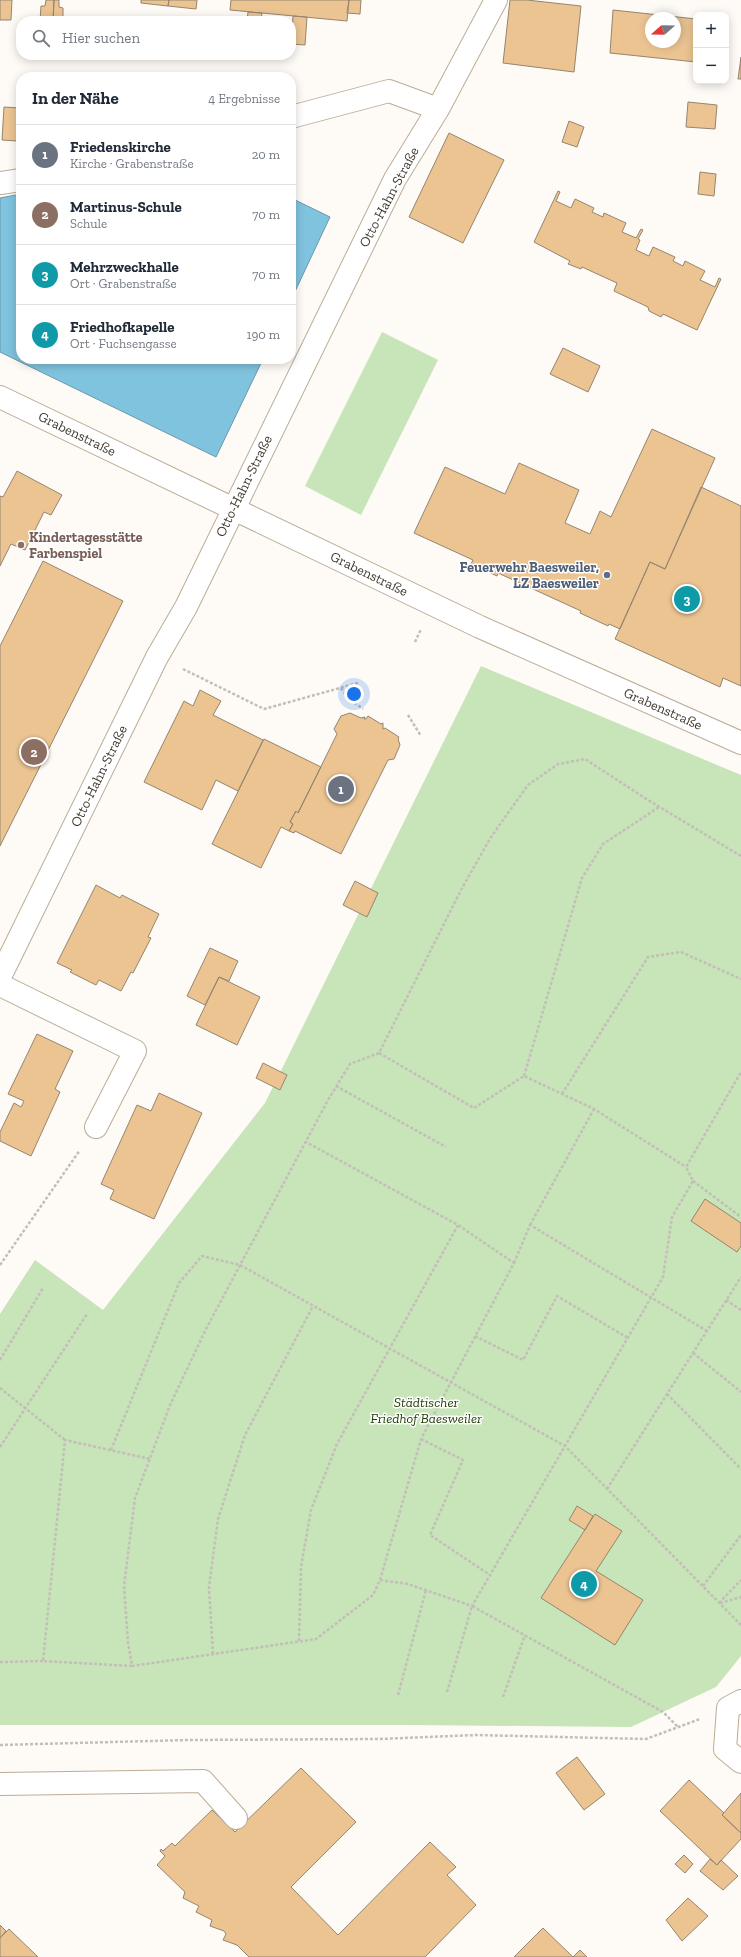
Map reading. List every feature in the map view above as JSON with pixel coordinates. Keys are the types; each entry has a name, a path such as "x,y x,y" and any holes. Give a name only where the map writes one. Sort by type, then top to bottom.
{"street":[{"name":"Otto-Hahn-Straße","path":"0,977 157,657 186,607 233,508 395,179 438,109 496,0"},
{"path":"296,115 389,91 438,109"},
{"path":"0,183 16,181"},
{"name":"Grabenstraße","path":"0,397 480,627 741,743"},
{"path":"0,986 135,1051 96,1127"},
{"path":"735,1704 725,1748 741,1762"},
{"path":"0,1784 202,1781 236,1818"}],"path":[{"path":"157,657 264,709 358,683"},
{"path":"341,688 348,698 363,708"},
{"path":"408,715 421,736"},
{"path":"132,1666 128,1643 124,1586 135,1498 170,1405 206,1329 336,1086 350,1064 379,1053 461,890 491,837 528,785 558,764 585,759 659,807 741,856"},
{"path":"379,1053 474,1108 524,1076 582,878 603,844 659,807"},
{"path":"562,1094 648,957 681,952 741,979"},
{"path":"686,1167 741,1072"},
{"path":"524,1076 594,1109 686,1167 693,1181 741,1217"},
{"path":"336,1086 446,1147"},
{"path":"0,1662 43,1661 132,1666 316,1639 373,1595 380,1580 421,1439 474,1336 514,1263 530,1225 594,1109"},
{"path":"0,1265 96,1127"},
{"path":"306,1142 458,1225 514,1263"},
{"path":"447,1692 472,1606 663,1277 672,1217 693,1181"},
{"path":"299,1641 300,1567 311,1510 337,1444 458,1225"},
{"path":"530,1225 707,1331"},
{"path":"111,1450 179,1283 202,1256 240,1265 565,1446 741,1625"},
{"path":"607,1489 741,1277"},
{"path":"0,1360 43,1288"},
{"path":"474,1336 523,1360 557,1296 628,1338"},
{"path":"726,1300 741,1310"},
{"path":"213,1654 209,1587 218,1519 245,1435 313,1306"},
{"path":"0,1447 87,1314"},
{"path":"693,1352 741,1392"},
{"path":"0,1388 65,1440 150,1459"},
{"path":"666,1394 741,1469"},
{"path":"421,1439 463,1460 430,1535 490,1575"},
{"path":"43,1661 65,1440"},
{"path":"703,1586 741,1535"},
{"path":"380,1580 408,1584 472,1606 663,1712 678,1727"},
{"path":"719,1603 741,1580"},
{"path":"398,1695 426,1590"},
{"path":"719,1603 741,1598"},
{"path":"503,1697 525,1635"},
{"path":"0,1745 379,1739 476,1735 646,1739 735,1704"}],"green space":[{"path":"382,332 438,360 361,515 305,486"},
{"name":"Städtischer Friedhof Baesweiler","path":"481,666 741,775 741,1656 716,1687 631,1727 413,1725 0,1725 0,1314 35,1260 103,1310 265,1103"}],"water":[{"path":"16,195 16,360 0,352 0,198"},
{"path":"296,200 330,217 296,289"},
{"path":"25,364 261,364 216,457"}],"building":[{"path":"0,0 12,0 11,20 0,20"},
{"path":"46,0 54,0 53,16 40,16 41,6 45,6"},
{"path":"54,0 59,0 59,7 63,8 63,16 53,16"},
{"path":"141,0 169,0 168,6 141,3"},
{"path":"169,0 197,0 196,9 168,6"},
{"path":"231,0 349,0 347,21 230,10"},
{"path":"349,0 361,0 360,14 347,13"},
{"path":"510,0 527,0 581,6 574,72 503,63"},
{"path":"613,10 645,13 645,48 681,48 681,17 693,19 693,62 610,53"},
{"path":"248,12 262,13 262,16 248,16"},
{"path":"296,16 307,17 305,45 296,44"},
{"path":"741,57 741,79 738,79"},
{"path":"688,102 717,105 715,129 686,127"},
{"path":"4,107 16,108 16,141 2,140"},
{"path":"569,121 584,127 577,147 562,142"},
{"path":"449,133 504,160 463,243 409,217"},
{"path":"700,172 716,174 714,196 698,194"},
{"path":"558,191 560,192 556,201 571,208 575,199 594,208 592,212 603,217 604,213 626,223 622,232 636,238 641,229 643,230 638,239 640,240 636,250 649,256 653,247 675,257 673,261 683,266 685,261 705,271 700,280 715,287 719,278 721,279 697,330 663,314 661,317 649,311 648,307 614,291 617,283 582,267 581,269 568,264 570,261 534,242"},
{"path":"563,348 600,366 588,392 550,374"},
{"path":"652,429 715,458 665,569 650,562 620,629 609,624 608,626 580,613 581,611 498,573 497,576 471,564 473,560 414,533 445,467 505,494 519,463 579,490 565,523 590,534 600,511 611,517"},
{"path":"17,471 62,495 51,515 44,512 25,550 11,544 0,566 0,496 3,497"},
{"path":"701,487 741,506 741,686 723,678 720,687 615,639 650,562 665,569"},
{"path":"43,561 123,601 0,846 0,646"},
{"path":"200,690 221,701 213,715 263,740 238,791 216,780 202,810 144,782 184,701 193,706"},
{"path":"350,713 361,718 365,717 364,719 368,716 381,724 383,723 383,729 385,728 399,737 398,739 400,745 394,759 388,760 341,854 295,831 294,833 289,831 293,824 290,822 296,811 298,813 337,734 334,729 341,716"},
{"path":"264,739 321,767 298,813 296,811 290,822 293,824 289,831 281,827 261,868 212,844"},
{"path":"355,881 378,893 367,917 343,905"},
{"path":"96,885 120,898 122,895 159,914 148,937 151,938 133,973 131,972 121,991 99,980 96,985 70,972 72,970 57,963"},
{"path":"210,948 238,961 229,981 219,977 205,1005 187,996"},
{"path":"219,977 260,997 237,1045 196,1025"},
{"path":"37,1034 73,1051 55,1089 60,1092 31,1156 0,1141 0,1132 14,1103 21,1107 24,1101 8,1094"},
{"path":"263,1063 287,1075 280,1090 256,1078"},
{"path":"159,1093 202,1113 154,1219 110,1199 114,1190 101,1184 137,1105 151,1111"},
{"path":"705,1199 741,1223 741,1246 737,1252 691,1221"},
{"path":"577,1506 593,1516 585,1530 569,1520"},
{"path":"595,1514 622,1531 596,1571 643,1600 615,1645 541,1598"},
{"path":"577,1757 605,1794 584,1810 556,1773"},
{"path":"301,1768 356,1822 291,1887 338,1935 430,1842 456,1867 447,1875 476,1905 425,1957 249,1957 237,1945 223,1940 226,1934 224,1931 210,1926 212,1920 196,1912 199,1906 183,1898 185,1892 157,1865 165,1856 160,1851 161,1849 163,1851 172,1843 175,1846 212,1810 235,1832"},
{"path":"689,1780 724,1813 722,1815 741,1833 741,1839 717,1865 660,1811"},
{"path":"741,1793 741,1833 722,1815"},
{"path":"684,1855 693,1864 685,1873 675,1864"},
{"path":"710,1859 717,1865 721,1860 738,1876 723,1890 700,1871"},
{"path":"688,1898 708,1916 682,1941 666,1920"},
{"path":"0,1925 6,1931 0,1938"},
{"path":"543,1928 573,1957 514,1957"},
{"path":"9,1929 38,1957 0,1957 0,1938"},
{"path":"580,1950 587,1957 573,1957"}],"place":[{"name":"Kindertagesstätte Farbenspiel","path":"21,545"},
{"name":"Feuerwehr Baesweiler, LZ Baesweiler","path":"607,575"},
{"name":"Mehrzweckhalle","path":"687,599"},
{"name":"Martinus-Schule","path":"34,752"},
{"name":"Friedenskirche","path":"341,789"},
{"name":"Friedhofkapelle","path":"584,1584"}]}
